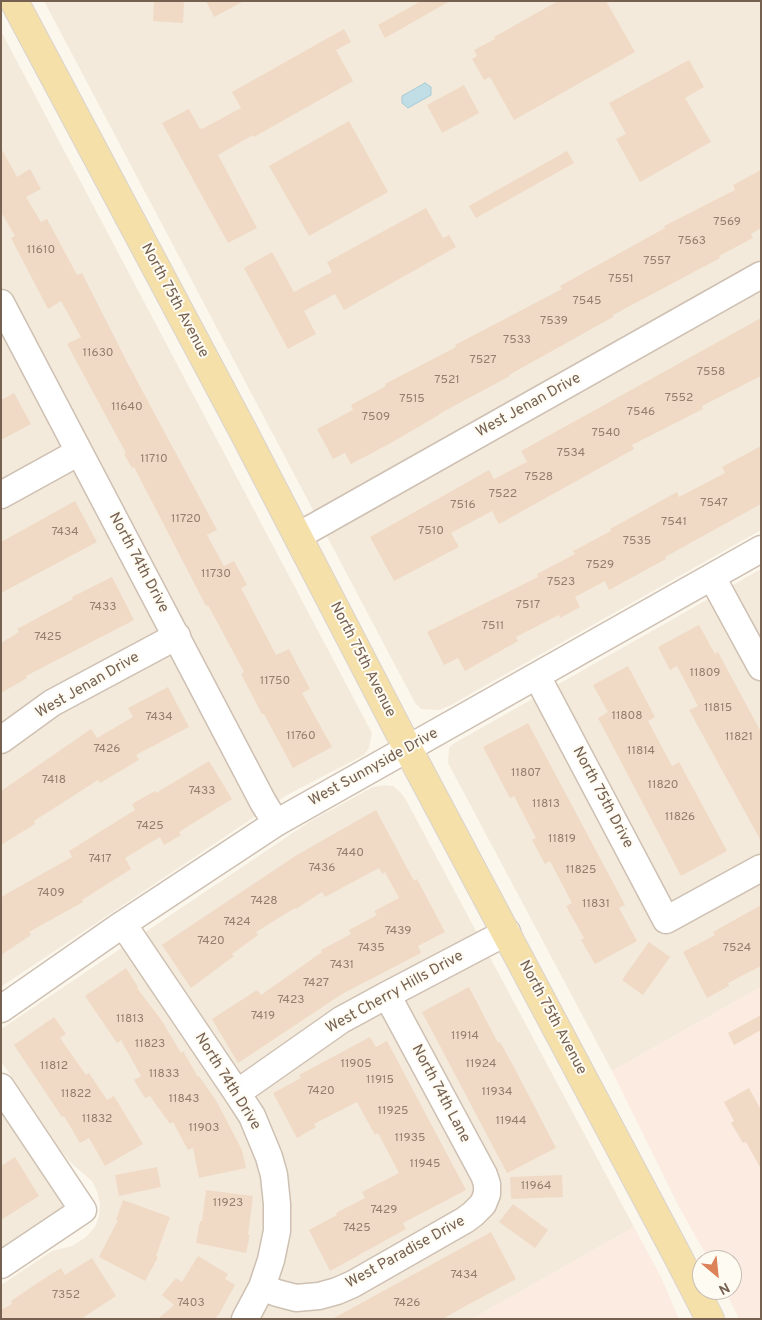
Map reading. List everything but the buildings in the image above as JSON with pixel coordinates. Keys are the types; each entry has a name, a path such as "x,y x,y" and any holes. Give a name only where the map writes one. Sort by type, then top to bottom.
{"main road":[{"name":"North 75th Avenue","path":"14,1 710,1319"}],"street":[{"name":"West Jenan Drive","path":"298,536 761,275"},
{"name":"North 74th Drive","path":"1,303 276,823"},
{"path":"1,495 79,452"},
{"name":"West Sunnyside Drive","path":"1,1009 276,823 761,549"},
{"path":"712,577 761,667"},
{"name":"West Jenan Drive","path":"1,740 52,703 177,636"},
{"name":"North 75th Drive","path":"537,676 666,920 761,868"},
{"name":"North 74th Drive","path":"124,924 252,1116 270,1157 277,1204 277,1231 271,1260 262,1287"},
{"name":"West Cherry Hills Drive","path":"237,1093 341,1020 386,994 507,932"},
{"name":"North 74th Lane","path":"386,994 484,1175 488,1194"},
{"path":"1,1087 84,1210 1,1265"},
{"name":"West Paradise Drive","path":"262,1287 296,1298 319,1296 336,1291 353,1284 466,1220 483,1204 488,1194"},
{"path":"245,1319 262,1287"}],"shaded area":[{"path":"44,1 761,1 761,530 451,705 439,710 421,709 415,703"},
{"path":"1,31 372,733 369,748 364,755 287,795 1,987"},
{"path":"761,569 761,987 612,1071 448,763 449,748"},
{"path":"393,786 405,798 634,1227 472,1319 1,1319 1,1285 52,1251 72,1246 86,1237 95,1227 100,1205 98,1194 92,1181 72,1164 61,1151 1,1061 1,1029 309,822 373,787"},
{"path":"761,987 761,1319 739,1319 730,1300 742,1300 742,1250 703,1250 678,1205 612,1071"},
{"path":"1,1110 60,1196 63,1205 60,1213 1,1254"},
{"path":"634,1227 661,1277 679,1319 472,1319"}],"water":[{"path":"425,83 431,87 431,95 408,108 402,103 402,96"}]}
